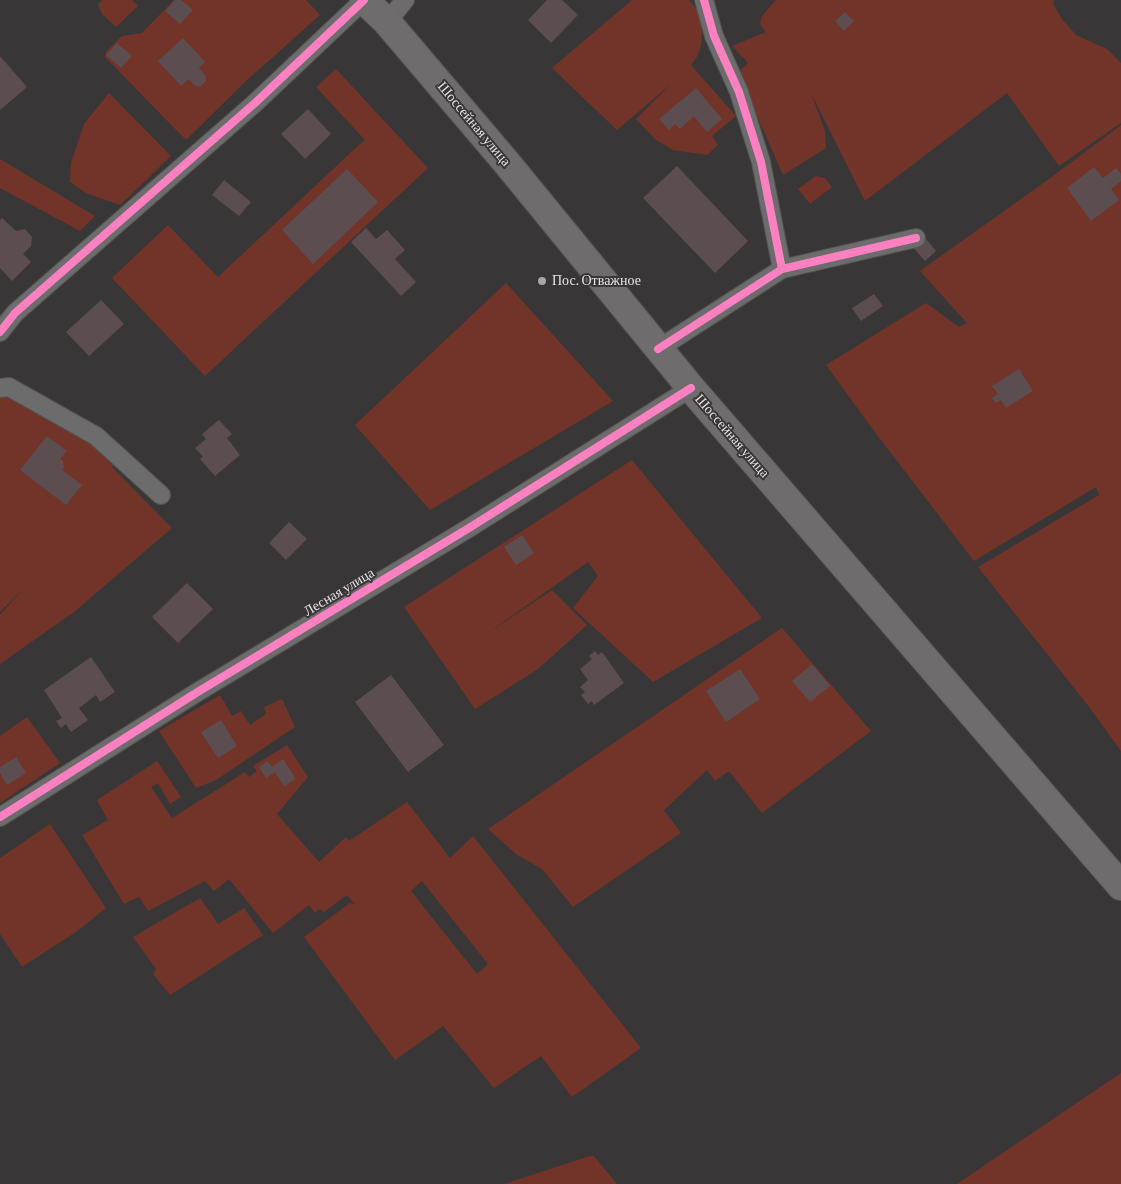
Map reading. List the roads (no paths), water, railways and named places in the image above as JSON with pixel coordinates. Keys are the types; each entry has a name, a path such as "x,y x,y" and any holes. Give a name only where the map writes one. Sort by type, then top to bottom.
{"main road":[{"name":"Шоссейная улица","path":"364,0 387,22 506,162 691,388 1121,886"}],"street":[{"path":"0,332 15,313 255,103 364,0"},
{"path":"387,22 405,0"},
{"path":"704,0 714,36 739,92 761,162 782,269"},
{"path":"658,349 782,269 916,238"},
{"path":"0,388 9,387 96,436 161,495"},
{"name":"Лесная улица","path":"0,817 205,688 470,528 691,388"}],"place":[{"name":"Пос. Отважное","path":"542,281"}]}
